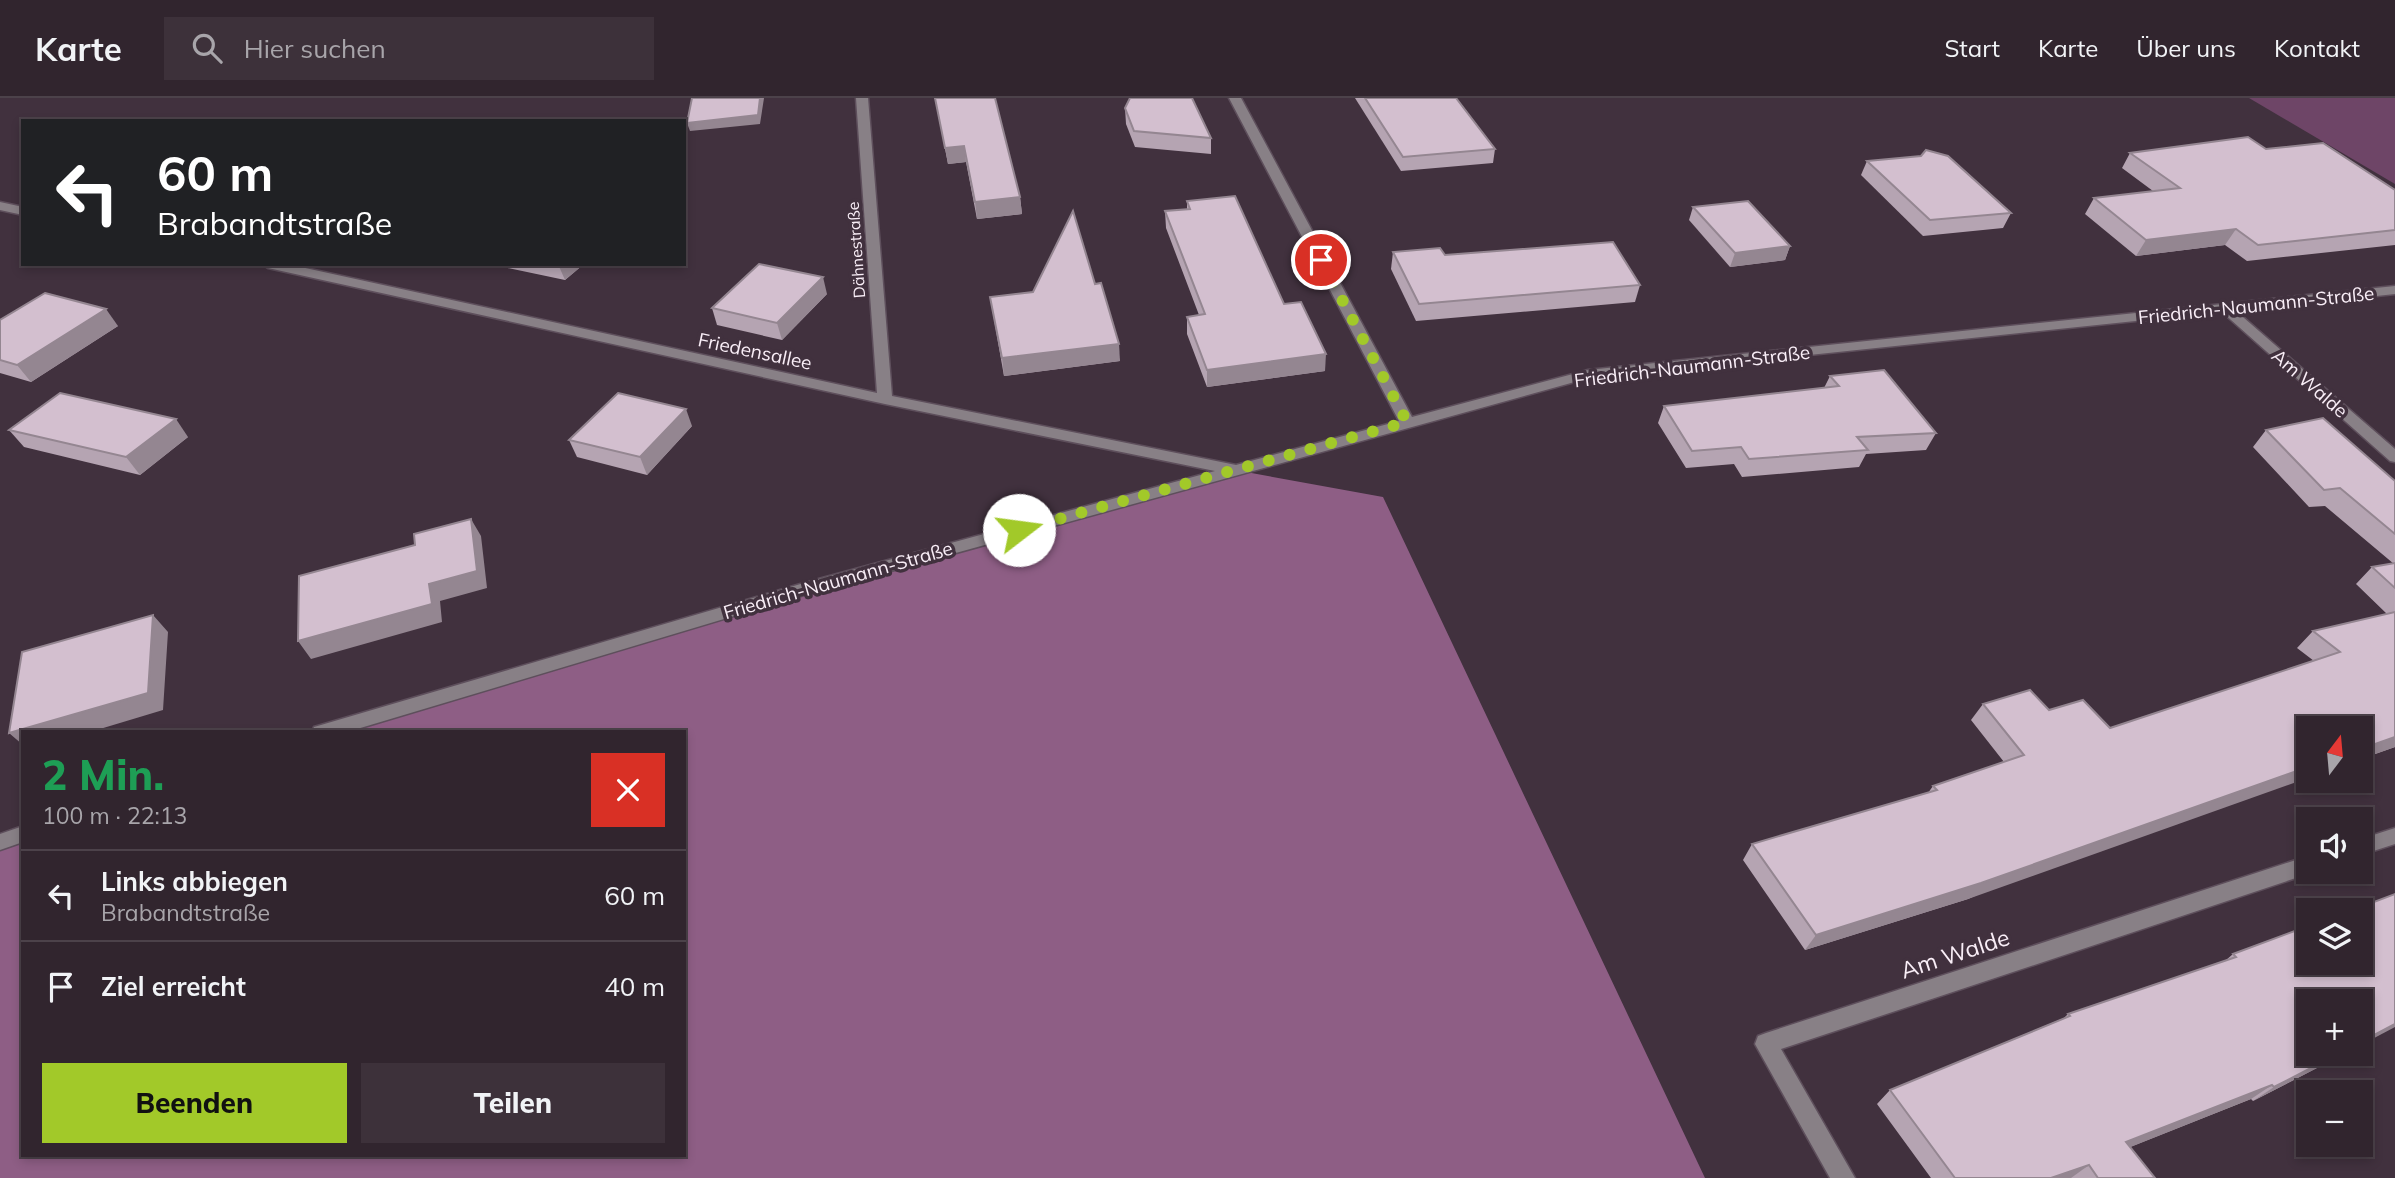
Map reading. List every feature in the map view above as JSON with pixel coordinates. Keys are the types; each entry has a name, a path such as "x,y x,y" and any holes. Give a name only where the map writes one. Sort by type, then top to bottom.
{"street":[{"name":"Dähnestraße","path":"862,98 885,399"},
{"path":"1235,98 1407,422"},
{"path":"0,206 21,211"},
{"name":"Friedensallee","path":"277,266 885,399 1235,470"},
{"name":"Friedrich-Naumann-Straße","path":"328,730 804,589 1588,374 2395,290"},
{"name":"Am Walde","path":"2226,309 2395,457"},
{"path":"0,842 21,835"},
{"path":"2373,843 2395,836"},
{"name":"Am Walde","path":"1843,1178 1766,1044 2296,868"}],"shaded area":[{"path":"2249,98 2395,98 2395,184"},
{"path":"1235,470 1383,497 1705,1178 0,1178 0,842 21,835 21,1157 686,1157 686,730 325,730"}],"building":[{"path":"692,98 760,98 758,115 687,123"},
{"path":"935,98 995,98 1020,197 975,202 964,146 945,148"},
{"path":"1130,98 1192,98 1211,138 1134,131 1125,108"},
{"path":"1365,98 1456,98 1495,149 1403,157"},
{"path":"2248,137 2266,149 2323,143 2395,190 2395,230 2258,245 2236,229 2146,240 2094,198 2180,188 2130,153"},
{"path":"1926,150 1948,156 2011,213 1930,220 1867,161 1921,156"},
{"path":"1235,196 1284,304 1301,302 1326,354 1207,370 1187,317 1205,314 1165,211 1190,209 1187,201"},
{"path":"1748,201 1790,246 1735,253 1693,207"},
{"path":"1073,211 1095,284 1101,283 1119,344 1002,358 990,297 1033,292"},
{"path":"1613,242 1640,285 1419,304 1393,252 1440,248 1445,255"},
{"path":"759,264 823,277 777,323 712,308"},
{"path":"45,293 106,309 17,365 0,360 0,320"},
{"path":"1884,370 1936,433 1857,437 1868,450 1749,459 1741,447 1692,451 1664,406 1839,386 1830,376"},
{"path":"60,393 176,419 126,457 9,430"},
{"path":"618,393 686,409 640,457 569,440"},
{"path":"2323,418 2395,481 2395,534 2340,488 2324,490 2266,430"},
{"path":"471,519 477,571 429,584 432,604 298,641 299,576 415,545 414,534"},
{"path":"2395,563 2395,588 2372,567"},
{"path":"2395,612 2395,737 2373,745 2373,716 2296,716 2296,771 1981,883 1816,935 1752,844 1937,790 1933,786 2024,755 1983,704 2030,690 2049,710 2083,700 2110,728 2340,652 2313,631"},
{"path":"153,615 148,693 9,733 22,652"},
{"path":"2395,894 2395,1024 2373,1036 2373,989 2296,989 2296,1066 2315,1066 2274,1087 2272,1085 2126,1142 2155,1178 2098,1178 2089,1165 2051,1178 1955,1178 1890,1090 2070,1016 2068,1014 2236,957 2233,954 2296,930 2296,975 2373,975 2373,902"}],"route":[{"path":"1019,530 1407,422 1321,260"}]}
